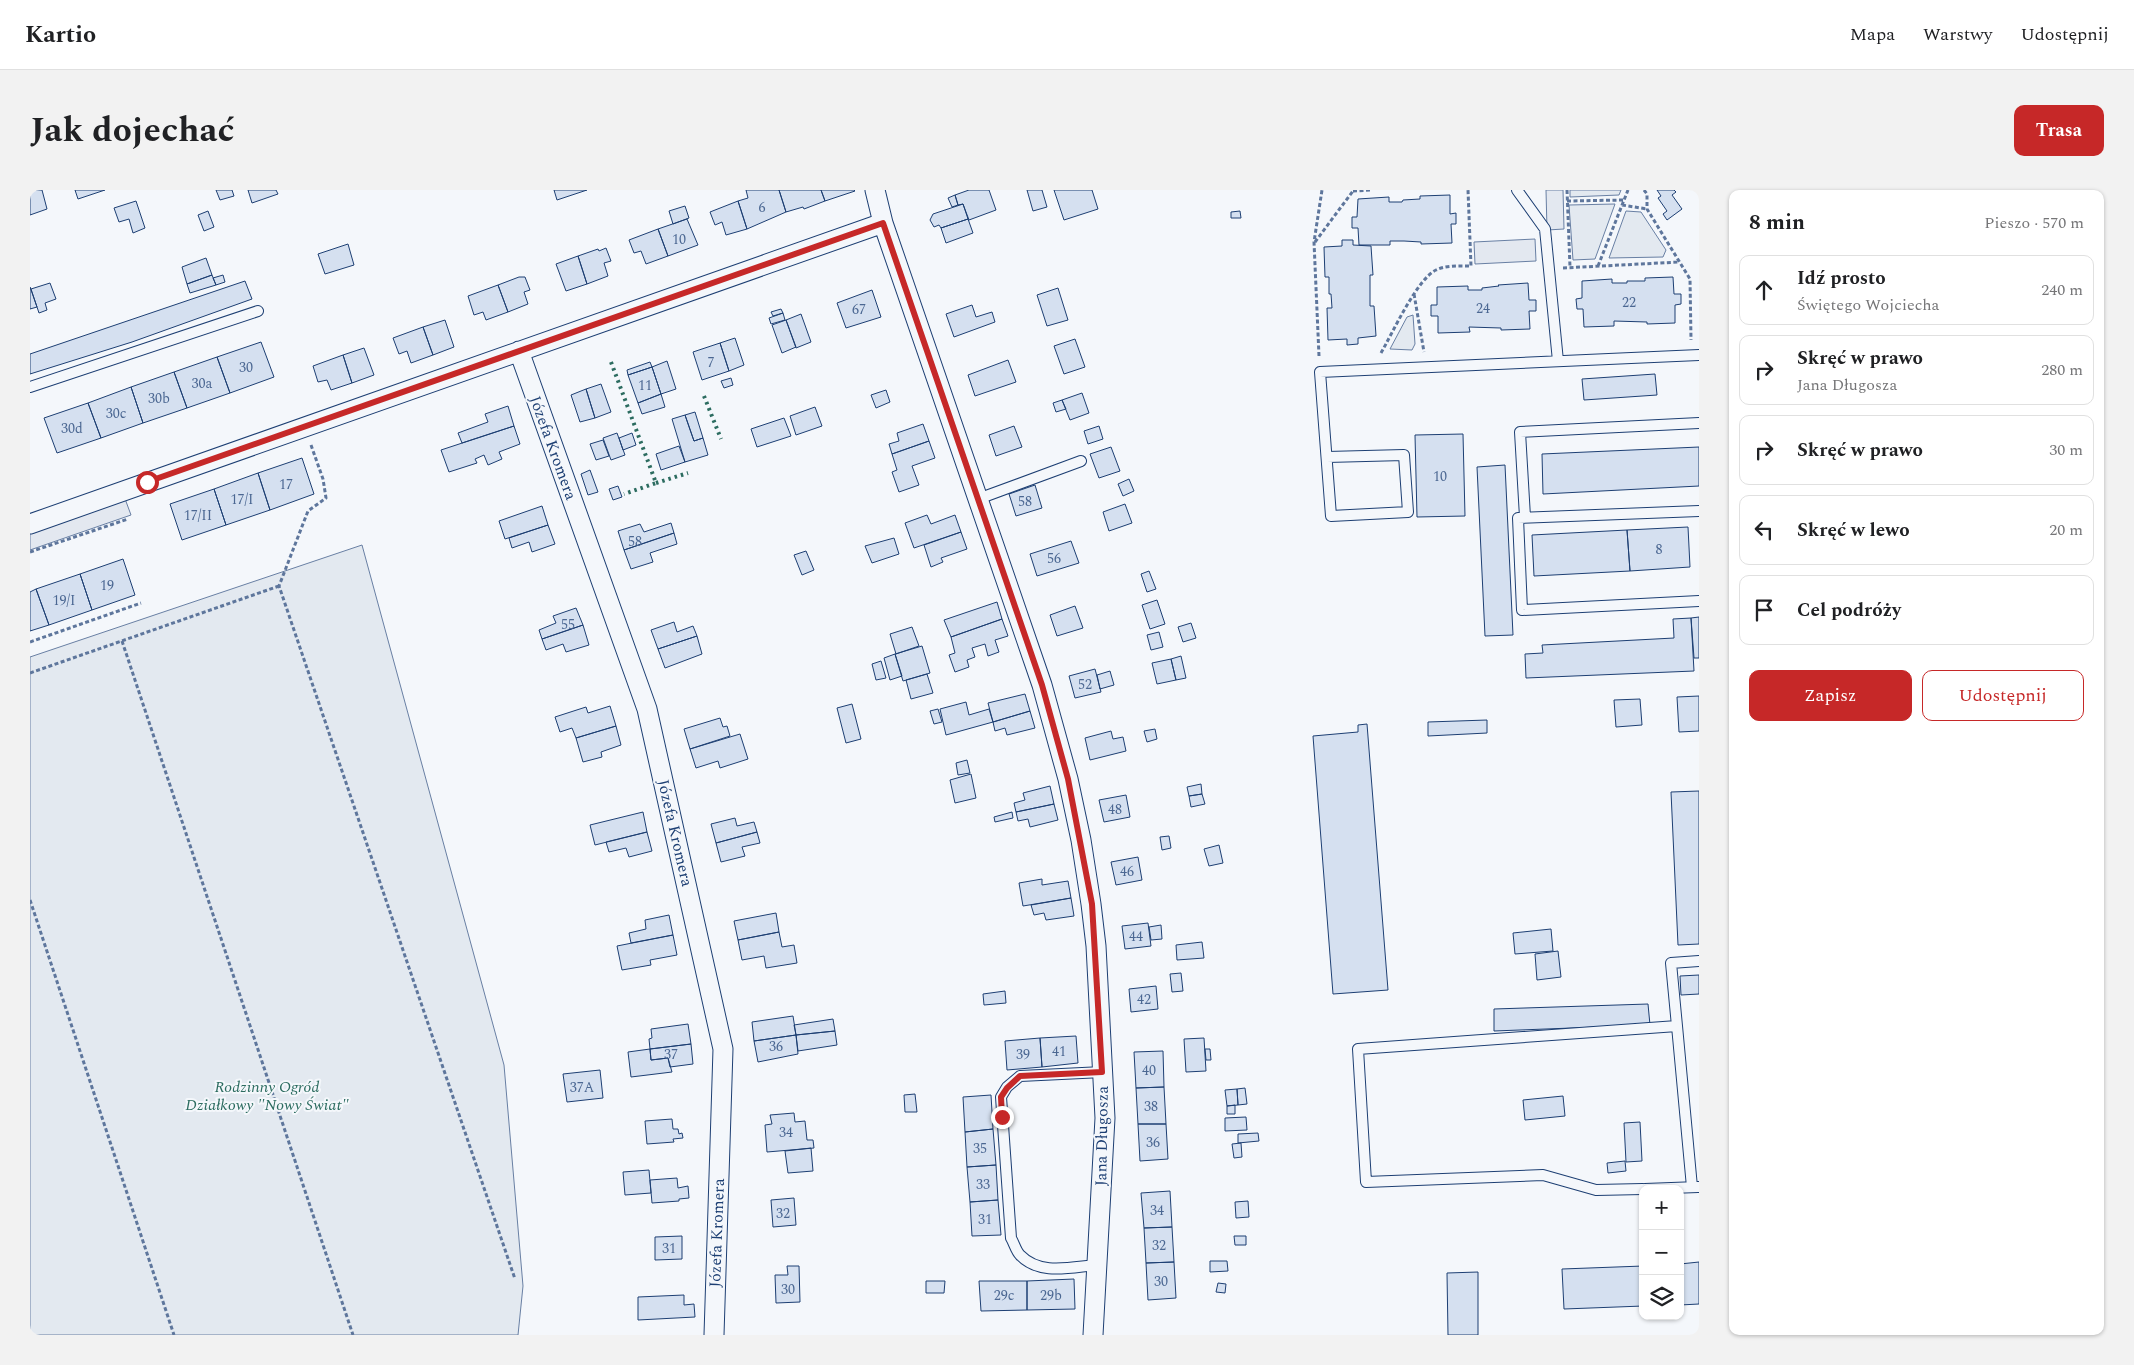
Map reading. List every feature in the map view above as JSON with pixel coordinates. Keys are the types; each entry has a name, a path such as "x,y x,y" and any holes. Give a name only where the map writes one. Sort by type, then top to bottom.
{"street":[{"name":"Jana Długosza","path":"875,190 883,223 1042,685 1068,779 1092,904 1105,1118 1092,1335"},
{"path":"30,524 883,223"},
{"name":"Józefa Kromera","path":"519,352 647,709 723,1049 714,1335"}],"lane":[{"path":"1518,190 1545,229 1558,361"},
{"path":"30,387 258,311"},
{"path":"1327,457 1404,455 1408,512 1331,516 1320,372 1695,356"},
{"path":"1525,517 1520,432 1699,423"},
{"path":"978,498 1081,461"},
{"path":"1699,511 1518,518 1522,610 1699,601"},
{"path":"1696,1187 1671,963 1699,961"},
{"path":"1639,1189 1596,1190 1543,1175 1366,1182 1358,1049 1677,1026"},
{"path":"1096,1265 1053,1269 1036,1266 1019,1255 1011,1238 1001,1097 1007,1088 1020,1076 1102,1072"}],"path":[{"path":"1320,372 1314,242 1322,190"},
{"path":"1314,242 1353,190 1372,190"},
{"path":"1372,369 1414,294 1434,271 1443,267 1470,266 1468,190"},
{"path":"1566,190 1570,267"},
{"path":"1598,266 1628,190"},
{"path":"1644,190 1647,194 1647,209 1690,280 1695,356"},
{"path":"1567,201 1624,200"},
{"path":"1622,205 1647,209"},
{"path":"1549,268 1680,262"},
{"path":"1414,294 1427,367"},
{"path":"304,427 323,479 326,498 308,511 279,586 514,1279"},
{"path":"30,552 128,519"},
{"path":"30,673 279,586"},
{"path":"30,642 141,603"},
{"path":"122,641 353,1335"},
{"path":"30,900 174,1335"}],"green space":[{"path":"1570,190 1621,190 1619,195 1570,197"},
{"path":"1615,204 1595,259 1573,260 1569,205"},
{"path":"1626,211 1641,212 1666,250 1663,257 1609,258"},
{"path":"1413,315 1415,344 1412,350 1390,349 1407,317"},
{"name":"Rodzinny Ogród Działkowy \"Nowy Świat\"","path":"362,545 504,1065 523,1286 518,1335 30,1335 30,657"}],"shaded area":[{"path":"1546,190 1563,190 1564,229 1547,230"},
{"path":"1535,239 1536,261 1475,264 1474,242"},
{"path":"124,496 131,515 30,550 30,529"}],"building":[{"path":"30,190 42,190 47,209 30,215"},
{"path":"75,190 105,190 78,199"},
{"path":"216,190 232,190 234,196 220,200"},
{"path":"248,190 276,190 278,194 252,203"},
{"path":"554,190 587,190 557,200"},
{"path":"746,190 779,190 786,212 747,229 738,201 748,198"},
{"path":"779,190 821,190 825,201 804,209 803,207 786,212"},
{"path":"821,190 854,190 855,191 825,201"},
{"path":"969,190 989,190 996,210 969,220 963,204 958,205 955,195"},
{"path":"1027,190 1042,190 1047,207 1033,211"},
{"path":"1054,190 1092,190 1098,209 1064,220"},
{"path":"1657,190 1674,190 1676,192 1672,195 1682,209 1667,220 1663,214 1667,211 1658,198 1661,196"},
{"path":"955,195 958,205 952,207 948,198"},
{"path":"1450,195 1450,214 1456,213 1456,224 1451,224 1452,243 1421,244 1421,242 1390,241 1390,245 1359,245 1358,228 1352,228 1352,217 1357,217 1358,199 1389,197 1389,202 1402,202 1403,200 1420,199 1420,196"},
{"path":"136,201 145,228 133,233 129,219 119,222 114,208"},
{"path":"738,201 747,229 726,235 722,222 715,225 710,212"},
{"path":"963,204 968,219 941,228 939,225 934,227 930,220 933,214"},
{"path":"685,206 689,218 673,224 669,211"},
{"path":"208,211 214,227 204,231 198,215"},
{"path":"1240,211 1241,218 1231,218 1231,212"},
{"path":"687,219 698,245 668,256 658,229"},
{"path":"968,219 973,233 946,243 941,228"},
{"path":"658,229 668,256 646,264 641,251 634,253 629,240"},
{"path":"1342,240 1353,240 1353,245 1371,246 1373,275 1370,275 1370,306 1374,306 1376,336 1358,338 1358,344 1347,345 1347,339 1328,340 1327,308 1332,308 1331,294 1329,294 1329,277 1325,277 1324,247 1342,246"},
{"path":"348,244 354,265 325,274 318,254"},
{"path":"606,248 611,261 604,263 608,276 587,284 578,256"},
{"path":"578,256 587,284 566,291 556,264"},
{"path":"206,258 212,275 187,284 182,267"},
{"path":"212,275 216,285 190,293 187,284"},
{"path":"223,275 225,282 216,285 213,278"},
{"path":"519,277 525,277 530,290 524,292 528,304 508,312 498,285"},
{"path":"1673,277 1674,294 1681,294 1681,304 1675,305 1675,323 1647,324 1647,322 1614,321 1614,326 1584,327 1583,309 1577,309 1576,299 1582,298 1582,281 1612,279 1612,283 1627,283 1627,281 1645,281 1645,278"},
{"path":"245,281 252,299 132,342 30,374 30,354"},
{"path":"50,283 56,299 45,303 47,310 39,313 31,289"},
{"path":"1528,283 1529,300 1536,300 1536,311 1529,311 1530,329 1501,330 1501,328 1469,327 1470,332 1438,333 1438,316 1431,316 1431,305 1437,305 1437,287 1468,286 1468,290 1482,290 1482,288 1498,285"},
{"path":"498,285 508,312 486,320 483,312 474,315 468,296"},
{"path":"30,287 37,307 30,309"},
{"path":"1058,288 1068,320 1047,326 1037,295"},
{"path":"872,290 881,317 846,328 837,303"},
{"path":"972,305 976,317 992,312 995,322 954,337 946,314"},
{"path":"781,309 783,313 773,316 771,312"},
{"path":"783,313 785,320 771,324 769,318"},
{"path":"801,314 811,342 796,348 786,320"},
{"path":"445,320 454,347 433,355 423,327"},
{"path":"786,320 796,347 782,353 772,325"},
{"path":"423,327 433,355 411,363 407,351 399,354 393,338"},
{"path":"735,338 744,365 729,371 720,343"},
{"path":"1075,339 1085,367 1064,374 1054,346"},
{"path":"261,342 274,377 230,393 217,357"},
{"path":"720,343 729,371 702,380 693,352"},
{"path":"364,348 374,375 352,383 343,355"},
{"path":"343,355 352,383 331,390 327,380 318,382 313,366"},
{"path":"217,357 230,393 187,408 174,372"},
{"path":"1008,360 1016,382 975,396 968,375"},
{"path":"667,361 676,389 661,394 652,367"},
{"path":"650,362 652,367 628,375 627,370"},
{"path":"652,367 661,394 638,403 628,375"},
{"path":"174,372 187,408 143,423 131,387"},
{"path":"1655,374 1657,395 1584,400 1582,379"},
{"path":"731,378 733,385 724,388 721,381"},
{"path":"601,384 611,412 595,418 586,389"},
{"path":"131,387 143,423 101,438 88,403"},
{"path":"586,389 595,418 580,422 571,395"},
{"path":"886,390 890,402 876,408 871,395"},
{"path":"1082,393 1089,413 1070,420 1062,400"},
{"path":"661,394 665,407 642,414 638,403"},
{"path":"1062,400 1066,409 1056,412 1053,403"},
{"path":"88,403 101,438 57,453 44,418"},
{"path":"508,406 514,426 462,443 458,433 488,422 485,414"},
{"path":"815,407 822,426 796,435 790,416"},
{"path":"695,412 703,438 694,441 685,415"},
{"path":"685,415 694,441 703,438 708,455 685,462 672,419"},
{"path":"784,418 791,436 757,447 751,429"},
{"path":"923,424 929,441 892,454 889,444 899,441 897,433"},
{"path":"514,426 520,444 499,452 502,459 488,465 484,455 475,459 477,463 449,472 441,450"},
{"path":"1014,426 1022,447 996,456 989,435"},
{"path":"1099,426 1103,439 1088,444 1084,431"},
{"path":"617,433 625,455 611,460 603,438"},
{"path":"632,433 636,445 623,450 619,438"},
{"path":"1463,434 1465,516 1417,517 1415,435"},
{"path":"603,440 609,456 596,460 590,444"},
{"path":"929,441 935,458 912,466 919,485 899,492 892,472 897,470 892,454"},
{"path":"679,446 685,462 661,470 656,454"},
{"path":"1111,447 1120,471 1099,478 1090,454"},
{"path":"1699,447 1699,486 1543,494 1542,454"},
{"path":"302,458 314,494 270,510 258,473"},
{"path":"1505,465 1513,635 1485,636 1477,467"},
{"path":"590,470 598,492 588,495 581,474"},
{"path":"258,473 270,510 226,525 214,489"},
{"path":"1129,479 1134,491 1123,496 1118,484"},
{"path":"1035,485 1042,508 1016,516 1009,494"},
{"path":"618,486 622,497 613,500 609,489"},
{"path":"214,489 226,525 182,540 170,504"},
{"path":"1125,504 1132,523 1109,531 1103,512"},
{"path":"542,506 548,525 505,539 499,521"},
{"path":"927,515 931,524 955,515 961,532 914,548 905,523"},
{"path":"671,523 674,533 624,550 618,531 640,524 644,532"},
{"path":"548,525 555,544 532,552 529,542 512,548 509,538"},
{"path":"1688,527 1690,567 1630,571 1627,530"},
{"path":"1627,530 1630,571 1534,576 1532,535"},
{"path":"961,532 967,549 941,558 943,562 931,567 924,545"},
{"path":"674,533 677,544 650,553 653,562 631,569 624,550"},
{"path":"894,538 899,554 872,563 865,546"},
{"path":"1071,541 1079,563 1037,576 1030,554"},
{"path":"806,551 814,570 802,575 794,555"},
{"path":"123,559 135,595 92,610 80,574"},
{"path":"1149,571 1156,589 1147,592 1141,574"},
{"path":"80,574 92,610 49,625 36,589"},
{"path":"36,589 49,625 30,631 30,592"},
{"path":"1157,600 1165,624 1150,629 1142,605"},
{"path":"997,602 1002,619 951,637 944,620"},
{"path":"1075,606 1083,628 1057,636 1050,615"},
{"path":"576,608 583,625 542,639 539,630 556,623 553,616"},
{"path":"1699,617 1699,658 1694,658 1691,618"},
{"path":"1691,618 1694,671 1526,678 1525,654 1543,653 1542,645 1674,638 1673,619"},
{"path":"1002,619 1008,636 995,640 999,652 988,656 985,644 972,648 975,657 967,660 969,667 955,672 949,655 955,653 951,637"},
{"path":"674,622 677,632 693,626 697,636 658,649 651,630"},
{"path":"1191,623 1196,638 1183,642 1178,627"},
{"path":"583,625 589,645 566,652 563,644 546,650 542,639"},
{"path":"912,627 919,646 896,654 890,634"},
{"path":"1159,632 1163,647 1151,650 1147,635"},
{"path":"697,636 702,654 665,668 658,649"},
{"path":"922,646 930,673 903,681 895,654"},
{"path":"895,654 902,676 890,680 884,658"},
{"path":"1181,656 1186,678 1176,680 1171,659"},
{"path":"1171,659 1176,680 1157,684 1152,663"},
{"path":"881,661 886,678 876,680 872,664"},
{"path":"1095,669 1101,692 1075,698 1069,676"},
{"path":"1110,671 1114,685 1100,689 1097,675"},
{"path":"927,674 933,693 911,699 906,680"},
{"path":"1025,694 1030,711 993,722 988,703"},
{"path":"1699,696 1699,731 1679,732 1677,697"},
{"path":"1640,699 1642,725 1616,727 1614,700"},
{"path":"966,702 969,715 989,709 993,722 946,735 940,709"},
{"path":"852,704 861,739 846,743 837,708"},
{"path":"610,706 616,726 576,738 572,728 560,732 555,717 586,707 588,713"},
{"path":"938,709 942,722 934,724 930,711"},
{"path":"1030,711 1035,728 1007,735 1005,728 995,731 993,722"},
{"path":"720,718 723,727 727,726 730,736 690,749 684,729"},
{"path":"1487,720 1487,733 1428,736 1428,722"},
{"path":"1367,724 1388,990 1333,994 1313,736 1358,732 1358,725"},
{"path":"616,726 621,745 601,752 602,757 583,762 576,738"},
{"path":"1155,729 1157,739 1147,742 1144,731"},
{"path":"1111,731 1113,739 1123,737 1126,751 1090,760 1085,738"},
{"path":"740,734 748,759 720,768 718,761 696,768 690,749"},
{"path":"967,760 970,773 958,775 956,763"},
{"path":"971,774 976,798 955,803 950,780"},
{"path":"1201,784 1202,794 1189,796 1187,787"},
{"path":"1050,786 1054,804 1016,812 1014,803 1025,800 1023,793"},
{"path":"1699,791 1699,944 1678,945 1671,792"},
{"path":"1202,794 1205,804 1191,807 1189,796"},
{"path":"1126,795 1130,817 1104,822 1099,800"},
{"path":"1054,804 1058,820 1030,827 1028,819 1018,821 1016,812"},
{"path":"643,812 647,832 595,845 590,825"},
{"path":"1012,812 1013,818 995,822 994,817"},
{"path":"735,818 737,826 754,822 757,832 716,843 711,824"},
{"path":"647,832 652,851 629,857 626,848 609,852 606,842"},
{"path":"757,832 760,843 742,847 745,856 721,862 716,843"},
{"path":"1169,836 1171,848 1162,850 1160,837"},
{"path":"1219,845 1223,863 1209,866 1204,849"},
{"path":"1138,857 1142,880 1116,885 1111,862"},
{"path":"1042,879 1042,885 1068,881 1071,898 1023,906 1019,883"},
{"path":"1071,898 1074,916 1046,920 1044,913 1034,915 1031,905"},
{"path":"776,913 779,932 738,940 734,921"},
{"path":"669,915 673,935 631,943 629,933 646,929 645,920"},
{"path":"1148,923 1151,946 1125,949 1122,926"},
{"path":"1161,925 1162,939 1151,940 1149,927"},
{"path":"1551,929 1553,951 1515,954 1513,933"},
{"path":"779,932 782,947 794,945 797,963 766,968 764,956 742,960 738,940"},
{"path":"673,935 677,955 650,960 651,965 622,970 617,946"},
{"path":"1202,942 1204,958 1177,960 1176,945"},
{"path":"1558,951 1561,977 1537,980 1535,954"},
{"path":"1181,973 1183,991 1172,992 1170,974"},
{"path":"1699,975 1699,994 1681,995 1680,976"},
{"path":"1156,986 1158,1009 1131,1012 1129,989"},
{"path":"1005,991 1006,1003 984,1005 983,994"},
{"path":"1648,1004 1650,1025 1494,1031 1494,1009"},
{"path":"793,1016 796,1035 754,1041 752,1022"},
{"path":"833,1019 835,1031 796,1035 794,1025"},
{"path":"688,1024 691,1044 650,1049 651,1029"},
{"path":"835,1031 837,1045 798,1051 796,1035"},
{"path":"796,1035 798,1054 758,1062 754,1041"},
{"path":"1076,1036 1078,1063 1042,1067 1040,1038"},
{"path":"1040,1038 1042,1067 1007,1070 1005,1041"},
{"path":"1204,1038 1206,1071 1186,1072 1184,1039"},
{"path":"691,1044 693,1064 670,1067 668,1058 651,1060 650,1049"},
{"path":"650,1049 651,1060 668,1058 672,1072 631,1077 628,1052"},
{"path":"1205,1049 1210,1049 1211,1060 1206,1060"},
{"path":"1163,1051 1164,1087 1136,1088 1134,1052"},
{"path":"600,1070 603,1098 567,1102 563,1074"},
{"path":"1164,1087 1166,1124 1138,1124 1136,1088"},
{"path":"1245,1088 1247,1104 1238,1105 1237,1089"},
{"path":"1237,1089 1238,1105 1227,1106 1225,1090"},
{"path":"915,1094 917,1112 905,1112 904,1095"},
{"path":"991,1095 993,1129 965,1132 963,1097"},
{"path":"1563,1096 1565,1116 1525,1120 1523,1100"},
{"path":"1235,1105 1235,1114 1227,1114 1227,1106"},
{"path":"794,1113 795,1122 805,1121 807,1140 813,1140 814,1148 767,1152 765,1125 772,1124 770,1115"},
{"path":"1246,1117 1247,1130 1225,1131 1225,1118"},
{"path":"672,1119 673,1129 678,1129 679,1134 682,1133 683,1138 673,1139 674,1142 647,1144 645,1121"},
{"path":"1640,1122 1642,1161 1626,1162 1624,1123"},
{"path":"1138,1124 1166,1124 1168,1159 1140,1161"},
{"path":"993,1129 996,1165 967,1167 965,1132"},
{"path":"1258,1133 1259,1141 1238,1143 1238,1134"},
{"path":"1241,1143 1242,1157 1234,1158 1232,1144"},
{"path":"811,1148 813,1171 788,1173 785,1151"},
{"path":"1625,1161 1626,1171 1608,1173 1607,1163"},
{"path":"996,1165 998,1200 970,1202 967,1167"},
{"path":"649,1170 651,1193 625,1195 623,1172"},
{"path":"677,1178 678,1188 688,1186 689,1198 679,1199 679,1201 652,1203 650,1180"},
{"path":"1170,1191 1172,1227 1144,1228 1141,1193"},
{"path":"794,1198 796,1225 773,1227 771,1200"},
{"path":"998,1200 1001,1235 972,1236 970,1202"},
{"path":"1248,1201 1249,1217 1236,1218 1235,1202"},
{"path":"1172,1227 1174,1262 1146,1263 1144,1228"},
{"path":"682,1236 682,1259 655,1260 655,1237"},
{"path":"1234,1236 1246,1236 1246,1245 1235,1245"},
{"path":"1210,1261 1227,1261 1228,1271 1210,1272"},
{"path":"1174,1262 1176,1298 1148,1300 1146,1263"},
{"path":"1699,1262 1699,1304 1684,1305 1684,1264"},
{"path":"787,1266 799,1266 800,1302 776,1303 775,1275 788,1275"},
{"path":"1639,1266 1639,1306 1564,1309 1562,1269"},
{"path":"1478,1272 1478,1335 1448,1335 1447,1273"},
{"path":"1074,1279 1075,1309 1027,1310 1027,1281"},
{"path":"926,1281 945,1281 944,1293 926,1293"},
{"path":"979,1281 1027,1281 1027,1310 981,1311"},
{"path":"1218,1283 1226,1284 1225,1293 1216,1292"},
{"path":"684,1295 684,1305 694,1304 695,1317 638,1320 638,1297"}],"hedge":[{"path":"611,362 656,483 624,494"},
{"path":"704,396 721,439"},
{"path":"656,483 688,473"}],"route":[{"path":"147,482 883,223 1042,685 1068,779 1092,904 1102,1072 1020,1076 1007,1088 1001,1097 1002,1117"}]}
